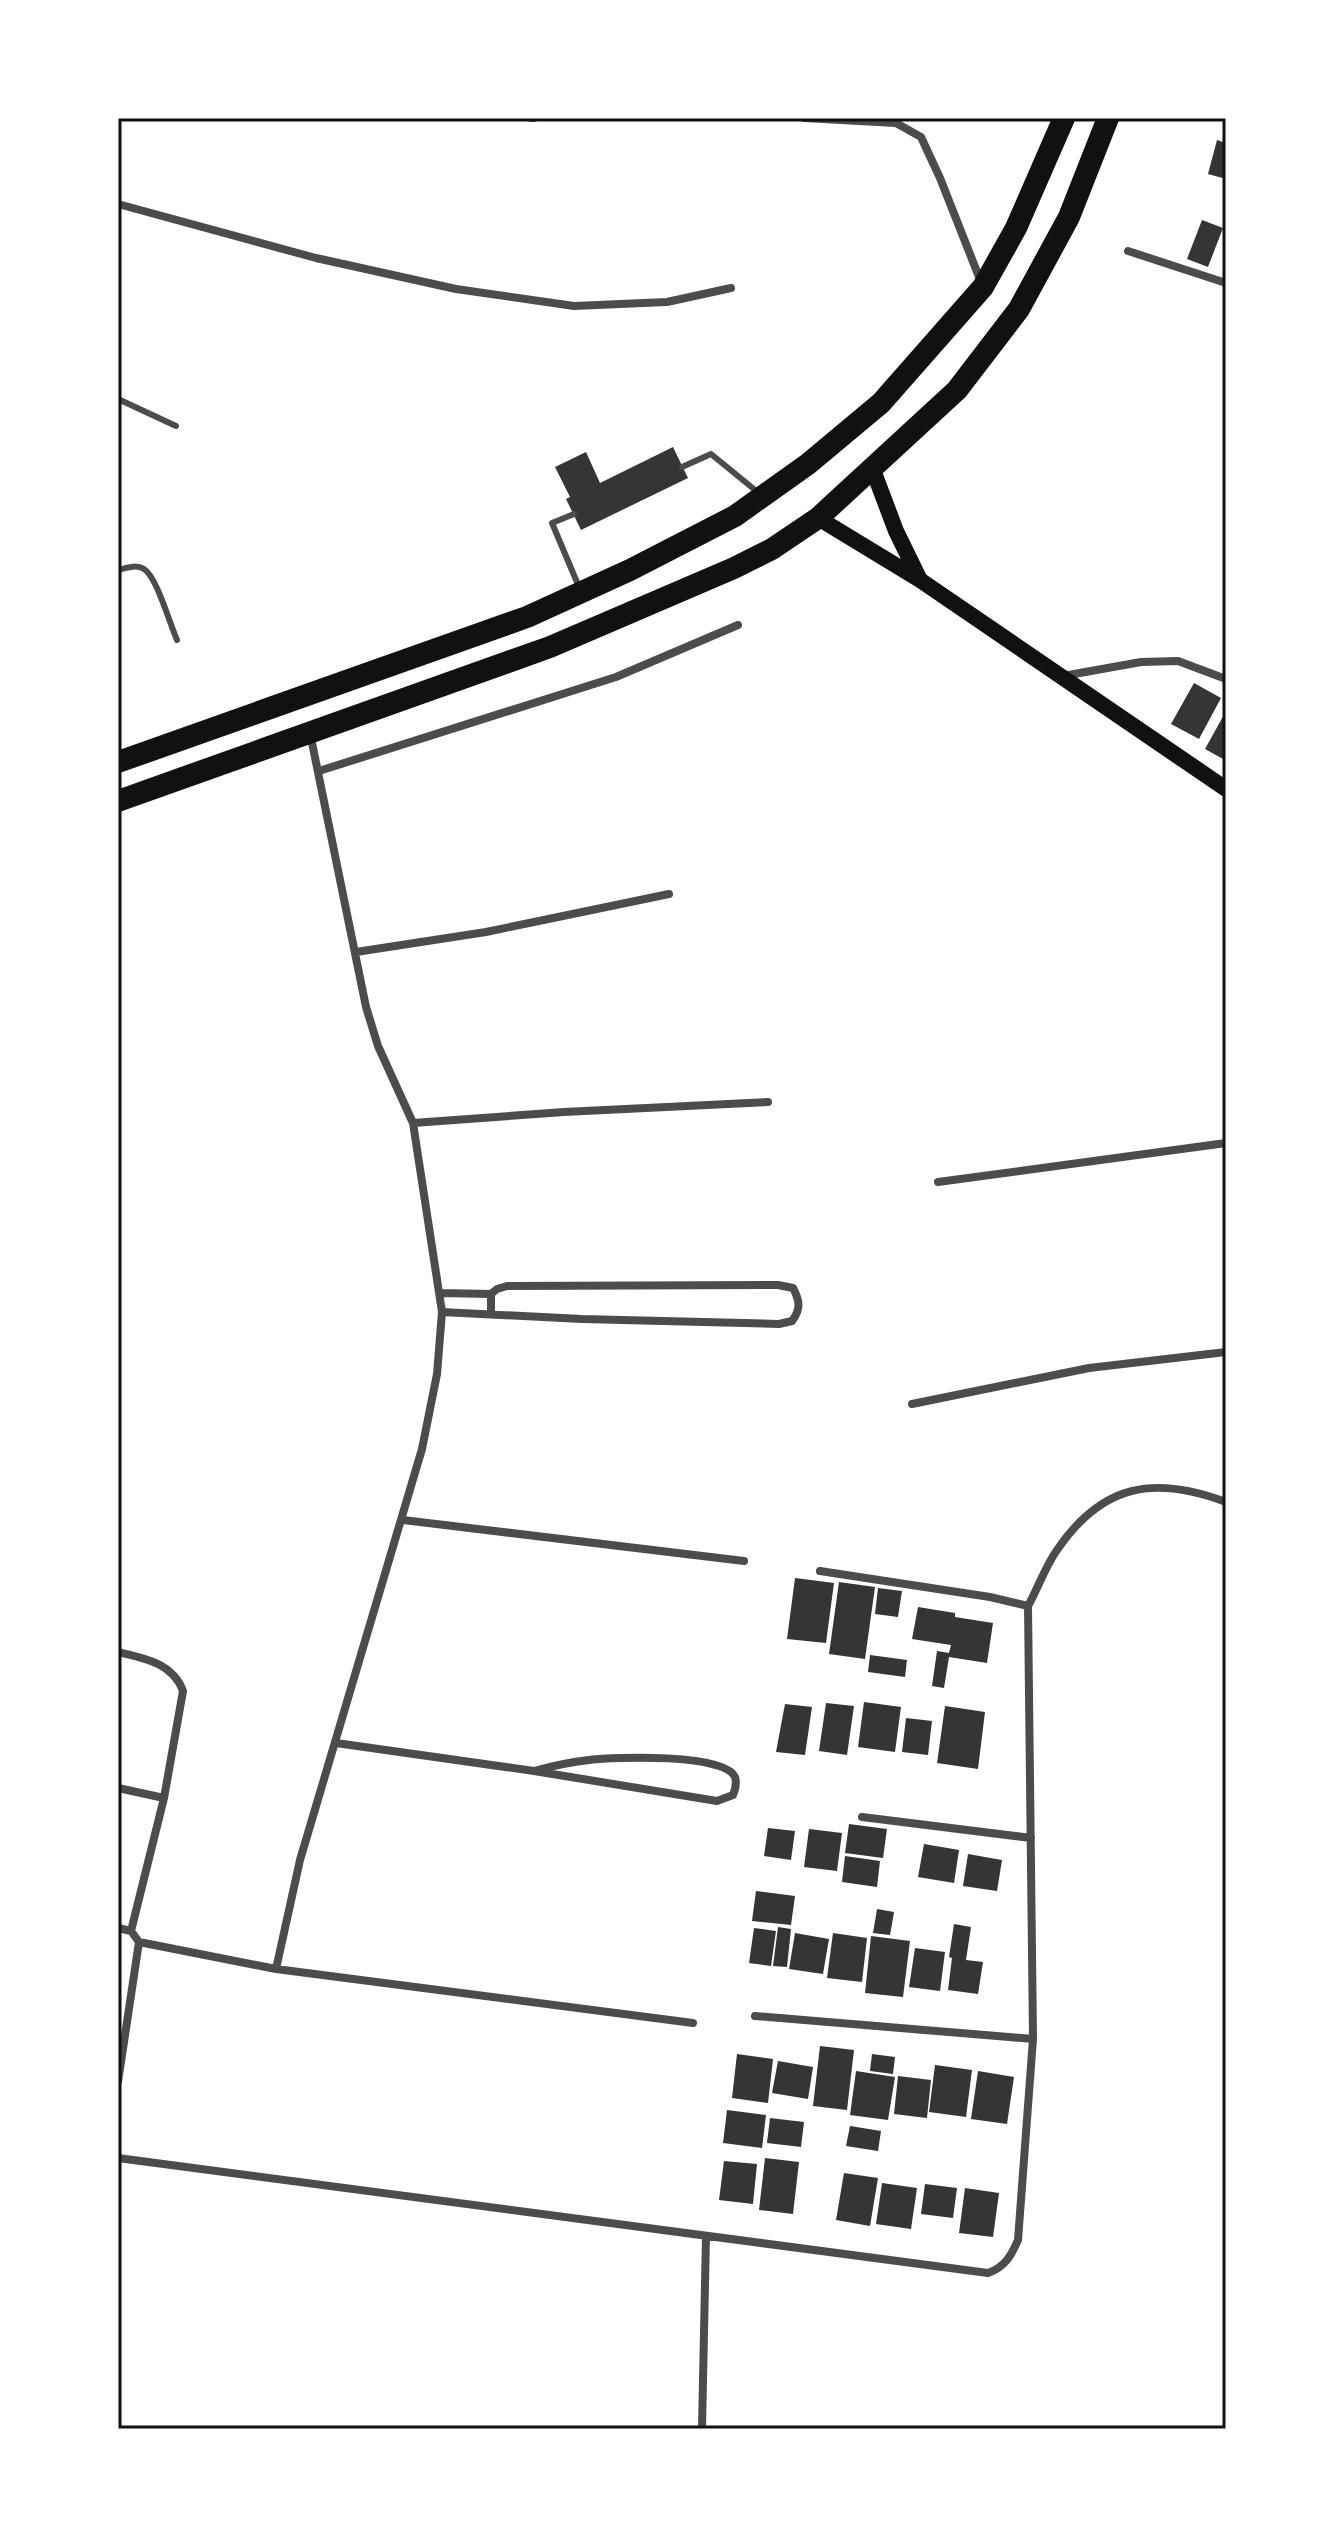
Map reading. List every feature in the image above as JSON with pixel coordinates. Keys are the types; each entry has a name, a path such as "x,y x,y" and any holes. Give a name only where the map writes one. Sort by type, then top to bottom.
{"highway":[{"path":"118,762 527,617 630,570 735,516 808,464 881,403 983,287 1016,228 1064,118"},
{"path":"118,801 550,647 734,568 772,549 818,518 957,390 1019,309 1069,217 1108,118"}],"main road":[{"path":"873,470 896,531 920,580"},
{"path":"818,518 920,580 1226,789"}],"street":[{"path":"804,118 896,123 921,137 983,287"},
{"path":"118,204 331,262 456,289 574,306 667,302 731,288"},
{"path":"1128,251 1226,283"},
{"path":"319,771 616,677 738,625"},
{"path":"1062,676 1141,662 1178,661 1226,679"},
{"path":"276,1969 300,1860 422,1449 437,1374 442,1312 413,1123 378,1046 366,1007 310,732"},
{"path":"356,952 486,932 669,894"},
{"path":"413,1123 768,1102"},
{"path":"938,1182 1226,1143"},
{"path":"440,1293 491,1294 507,1286 778,1285 793,1288 798,1298 799,1312 792,1321 750,1325 442,1312"},
{"path":"491,1294 491,1314"},
{"path":"912,1404 1089,1368 1226,1352"},
{"path":"118,2158 988,2273 999,2269 1010,2259 1018,2240 1033,2039 1028,1606 1056,1551 1087,1514 1123,1493 1147,1487 1183,1488 1226,1502"},
{"path":"403,1520 744,1561"},
{"path":"820,1571 990,1597 1028,1606"},
{"path":"118,1652 149,1659 168,1670 178,1678 183,1691 164,1798 131,1931"},
{"path":"336,1743 717,1801 733,1795 736,1786 735,1777 729,1769 707,1762 653,1758 591,1760 534,1771"},
{"path":"118,1788 164,1798"},
{"path":"862,1817 1031,1838"},
{"path":"118,1928 131,1931 139,1942 276,1969 693,2023"},
{"path":"118,2082 139,1942"},
{"path":"755,2016 1033,2039"},
{"path":"702,2429 706,2236"}],"lane":[{"path":"118,399 176,426"},
{"path":"682,467 711,454 763,496"},
{"path":"574,514 552,523 581,592"},
{"path":"118,570 131,566 143,569 152,578 177,640"}],"building":[{"path":"1217,140 1226,143 1226,179 1208,174"},
{"path":"1202,220 1223,228 1208,267 1187,259"},
{"path":"673,447 688,478 581,530 566,499 570,497 555,467 586,452 600,483"},
{"path":"1194,683 1221,698 1199,739 1171,724"},
{"path":"1226,711 1226,753 1223,759 1205,749"},
{"path":"795,1578 834,1583 826,1643 787,1639"},
{"path":"839,1582 875,1587 865,1659 829,1654"},
{"path":"878,1588 902,1591 898,1617 875,1614"},
{"path":"918,1607 993,1623 987,1663 949,1657 944,1688 932,1686 937,1651 949,1653 951,1645 912,1639"},
{"path":"870,1655 907,1660 905,1677 868,1672"},
{"path":"864,1702 901,1707 895,1752 858,1747"},
{"path":"826,1703 854,1706 847,1755 819,1751"},
{"path":"785,1704 812,1707 805,1755 776,1752"},
{"path":"945,1706 985,1712 978,1769 937,1763"},
{"path":"906,1718 932,1721 928,1755 902,1752"},
{"path":"849,1824 887,1829 883,1858 845,1853"},
{"path":"768,1828 795,1831 791,1860 764,1856"},
{"path":"809,1829 842,1833 837,1871 804,1867"},
{"path":"924,1844 959,1850 954,1883 918,1877"},
{"path":"968,1854 1002,1860 997,1891 963,1886"},
{"path":"845,1856 880,1861 877,1887 842,1882"},
{"path":"756,1891 795,1896 791,1925 752,1921"},
{"path":"877,1909 894,1912 890,1935 873,1933"},
{"path":"954,1924 971,1927 966,1960 983,1962 978,1994 948,1990"},
{"path":"778,1927 791,1929 787,1967 773,1966"},
{"path":"754,1928 776,1931 771,1966 749,1963"},
{"path":"795,1933 829,1939 823,1974 789,1969"},
{"path":"833,1933 867,1938 862,1982 827,1978"},
{"path":"871,1936 910,1941 903,1997 865,1993"},
{"path":"915,1948 945,1952 940,1991 909,1987"},
{"path":"820,2046 854,2050 847,2110 813,2106"},
{"path":"737,2054 773,2059 768,2103 732,2098"},
{"path":"872,2054 895,2057 893,2074 870,2071"},
{"path":"778,2061 813,2067 808,2099 772,2093"},
{"path":"935,2065 972,2070 966,2117 929,2112"},
{"path":"856,2071 895,2077 888,2120 850,2115"},
{"path":"978,2071 1014,2077 1007,2124 971,2119"},
{"path":"898,2076 931,2080 927,2118 894,2114"},
{"path":"727,2110 766,2115 762,2148 723,2143"},
{"path":"770,2118 804,2122 801,2147 767,2143"},
{"path":"850,2126 881,2131 878,2151 846,2146"},
{"path":"765,2158 799,2162 793,2214 759,2210"},
{"path":"724,2161 757,2164 753,2204 719,2200"},
{"path":"844,2173 878,2178 870,2226 836,2220"},
{"path":"882,2183 917,2188 911,2229 876,2224"},
{"path":"925,2184 957,2188 953,2218 921,2214"},
{"path":"965,2188 999,2193 993,2237 959,2233"}]}
